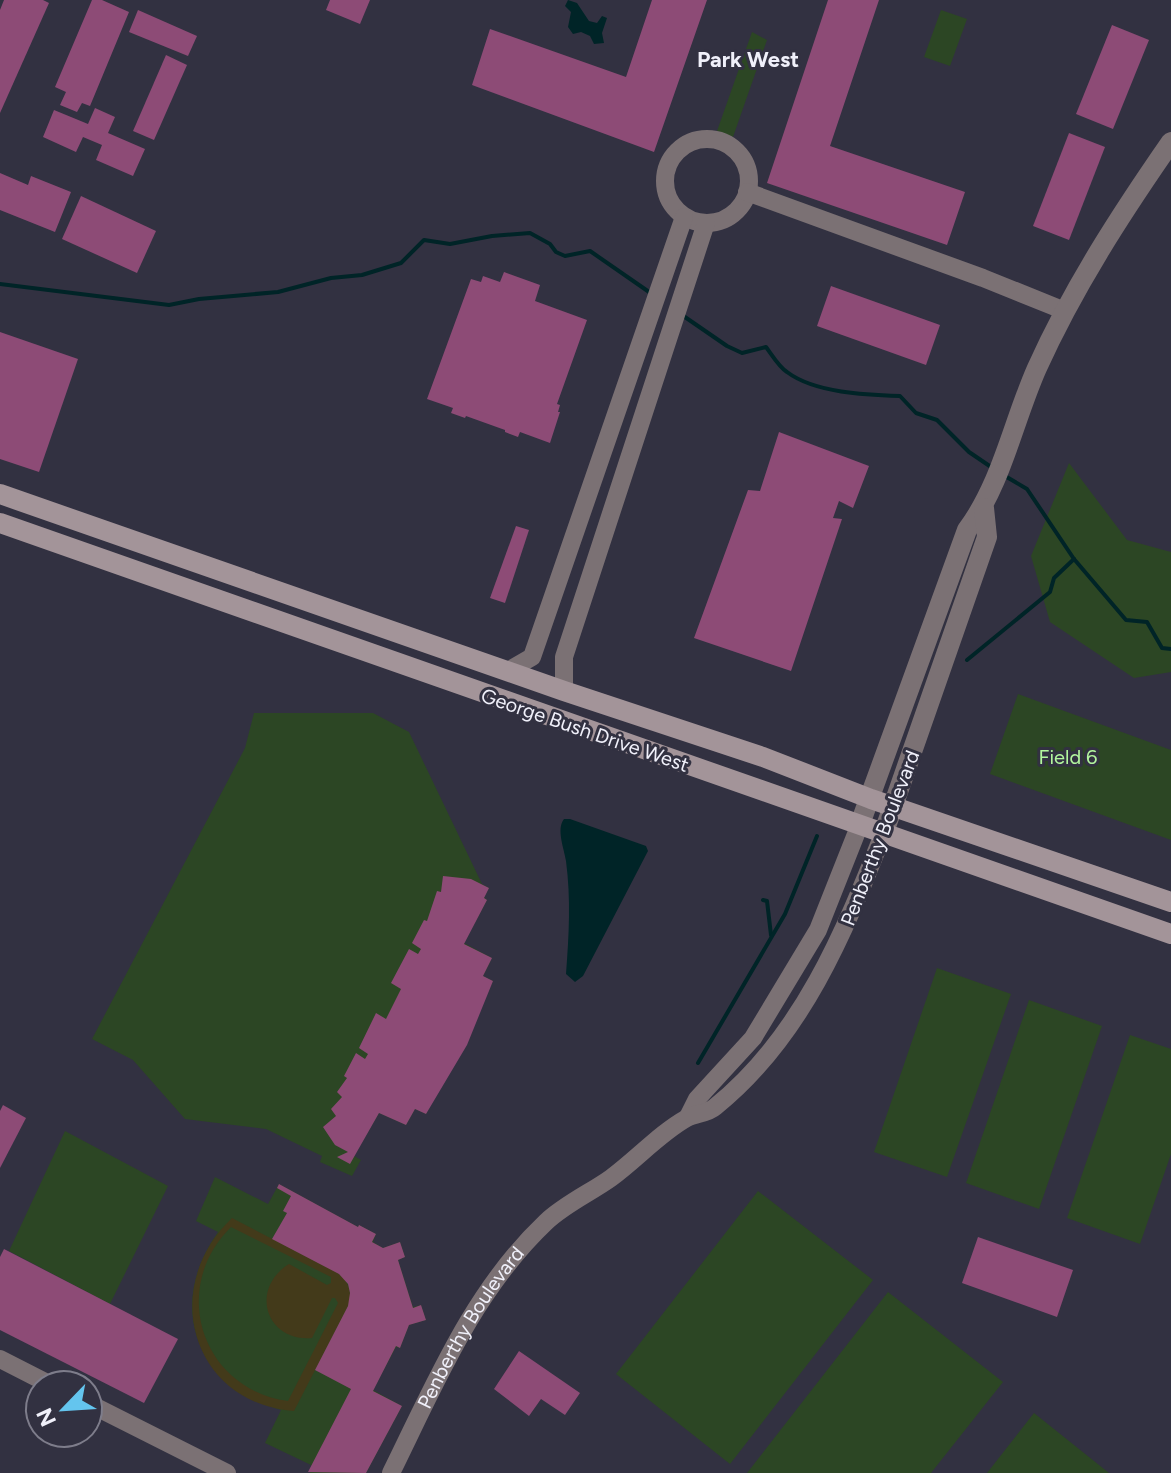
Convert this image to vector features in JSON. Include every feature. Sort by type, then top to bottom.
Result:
[{"type":"main road","name":"George Bush Drive West","points":[[0,494],[564,691],[763,757],[871,799],[1171,902]]},
{"type":"main road","name":"George Bush Drive West","points":[[0,523],[1171,934]]},
{"type":"main road","points":[[226,604],[260,598],[331,621],[339,612]]},
{"type":"street","points":[[706,139],[720,141],[733,149],[747,170],[747,192],[732,215],[706,223],[684,217],[672,205],[665,189],[666,171],[671,159],[691,142],[706,139]]},
{"type":"street","name":"Penberthy Boulevard","points":[[688,1117],[697,1099],[753,1038],[812,939],[871,799],[967,530],[984,508],[1036,369],[1065,311],[1132,198],[1171,142]]},
{"type":"street","points":[[747,192],[1065,311]]},
{"type":"street","points":[[508,671],[532,657],[684,217]]},
{"type":"street","points":[[564,691],[564,657],[706,223]]},
{"type":"street","name":"Penberthy Boulevard","points":[[391,1473],[468,1320],[499,1273],[548,1220],[612,1177],[688,1117],[712,1111],[773,1051],[809,997],[848,924],[894,806],[987,537],[984,508]]},
{"type":"street","points":[[575,534],[601,543]]},
{"type":"street","points":[[0,1359],[24,1371]]},
{"type":"street","points":[[104,1411],[227,1473]]},
{"type":"green space","points":[[941,10],[967,19],[950,66],[924,57]]},
{"type":"green space","points":[[752,32],[767,40],[733,137],[717,131]]},
{"type":"green space","points":[[1069,463],[1127,540],[1171,552],[1171,672],[1134,678],[1050,622],[1031,556]]},
{"type":"green space","name":"Field 6","points":[[1018,694],[1171,750],[1171,840],[990,774]]},
{"type":"green space","points":[[254,713],[373,713],[409,732],[482,884],[489,888],[484,897],[487,900],[464,943],[492,958],[483,976],[493,981],[426,1114],[415,1109],[406,1125],[379,1113],[354,1156],[361,1160],[352,1176],[320,1162],[322,1156],[266,1129],[185,1119],[133,1060],[92,1039],[245,748]]},
{"type":"green space","points":[[937,968],[1011,994],[947,1177],[874,1152]]},
{"type":"green space","points":[[1029,1000],[1102,1026],[1039,1209],[966,1183]]},
{"type":"green space","points":[[1130,1035],[1171,1049],[1171,1154],[1140,1244],[1067,1218]]},
{"type":"green space","points":[[65,1131],[168,1186],[110,1304],[9,1251]]},
{"type":"green space","points":[[215,1177],[268,1204],[279,1184],[376,1234],[373,1242],[383,1248],[400,1242],[405,1257],[398,1260],[413,1307],[421,1305],[426,1320],[409,1325],[400,1348],[396,1347],[373,1390],[402,1406],[366,1473],[310,1473],[311,1465],[265,1443],[281,1410],[251,1398],[228,1382],[210,1362],[198,1339],[192,1314],[194,1287],[202,1260],[218,1232],[196,1221]]},
{"type":"green space","points":[[758,1191],[873,1280],[730,1464],[616,1374]]},
{"type":"green space","points":[[888,1292],[1003,1382],[931,1473],[747,1473]]},
{"type":"green space","points":[[1034,1413],[1109,1473],[987,1473]]},
{"type":"sand","points":[[232,1218],[344,1279],[350,1291],[348,1306],[294,1411],[259,1403],[231,1387],[210,1365],[197,1337],[192,1307],[196,1276],[209,1246]],"holes":[[[231,1227],[331,1277],[331,1283],[327,1285],[289,1264],[269,1287],[268,1312],[283,1332],[296,1337],[312,1338],[332,1298],[338,1303],[288,1401],[258,1393],[234,1377],[215,1357],[204,1332],[199,1306],[202,1278],[212,1251]]]},
{"type":"shaded area","points":[[568,0],[577,3],[589,21],[597,23],[602,16],[607,18],[602,33],[604,43],[594,44],[590,36],[581,32],[573,34],[568,27],[571,12],[565,6]]},
{"type":"shaded area","points":[[564,819],[646,846],[648,851],[583,976],[575,982],[566,974],[569,903],[561,833]]},
{"type":"building","points":[[4,0],[43,0],[49,3],[0,113],[0,10]]},
{"type":"building","points":[[92,0],[102,0],[129,12],[90,106],[82,103],[77,112],[60,105],[66,92],[55,87]]},
{"type":"building","points":[[330,0],[370,0],[360,24],[326,10]]},
{"type":"building","points":[[652,0],[707,0],[654,152],[472,85],[490,29],[626,77]]},
{"type":"building","points":[[828,0],[879,0],[830,146],[965,192],[947,245],[767,183]]},
{"type":"building","points":[[138,10],[197,36],[188,56],[129,32]]},
{"type":"building","points":[[1112,25],[1149,40],[1113,129],[1076,114]]},
{"type":"building","points":[[166,55],[187,65],[154,140],[133,131]]},
{"type":"building","points":[[95,108],[115,117],[108,133],[145,149],[133,176],[96,160],[102,145],[83,137],[76,152],[43,137],[54,110],[88,124]]},
{"type":"building","points":[[1069,133],[1105,147],[1069,240],[1033,226]]},
{"type":"building","points":[[0,173],[28,185],[31,176],[71,192],[55,232],[0,210]]},
{"type":"building","points":[[81,196],[156,231],[137,273],[62,239]]},
{"type":"building","points":[[504,272],[540,285],[535,301],[587,320],[557,404],[560,405],[560,412],[550,443],[520,432],[518,437],[451,413],[453,408],[427,399],[471,279],[481,282],[483,276],[500,282]]},
{"type":"building","points":[[831,286],[940,325],[926,365],[817,326]]},
{"type":"building","points":[[0,332],[78,359],[39,472],[0,459]]},
{"type":"building","points":[[779,432],[869,466],[853,508],[839,501],[833,518],[842,519],[791,671],[694,638],[748,490],[760,491]]},
{"type":"building","points":[[516,526],[529,530],[505,603],[490,598]]},
{"type":"building","points":[[443,876],[471,879],[489,888],[484,898],[487,900],[464,944],[492,958],[483,976],[493,981],[467,1045],[426,1114],[415,1109],[406,1125],[379,1113],[350,1164],[337,1157],[348,1152],[335,1145],[323,1127],[336,1116],[331,1109],[342,1097],[337,1092],[347,1078],[344,1076],[356,1053],[365,1059],[368,1054],[359,1048],[376,1013],[386,1019],[401,989],[391,983],[409,949],[418,954],[421,949],[412,943],[424,920],[427,921],[437,891],[441,892]]},
{"type":"building","points":[[3,1105],[26,1118],[0,1168],[0,1111]]},
{"type":"building","points":[[279,1184],[376,1234],[372,1242],[383,1248],[400,1242],[405,1257],[398,1260],[413,1308],[421,1305],[426,1320],[409,1325],[400,1348],[396,1346],[373,1391],[402,1406],[366,1473],[308,1472],[351,1389],[315,1370],[348,1306],[350,1293],[348,1284],[339,1274],[272,1239],[287,1213],[283,1211],[291,1196],[277,1188]]},
{"type":"building","points":[[978,1237],[1073,1270],[1057,1317],[962,1283]]},
{"type":"building","points":[[4,1249],[178,1339],[144,1403],[104,1383],[104,1369],[77,1369],[0,1330],[0,1257]]},
{"type":"building","points":[[519,1351],[580,1393],[565,1415],[541,1399],[529,1416],[494,1389]]},
{"type":"waterway","points":[[0,284],[169,305],[199,299],[278,292],[331,278],[362,275],[401,263],[424,240],[450,244],[530,233],[565,256],[590,251],[652,294]]},
{"type":"waterway","points":[[682,315],[742,353],[766,347],[784,370],[798,379],[841,392],[900,396],[916,413],[937,420],[969,452],[994,469]]},
{"type":"waterway","points":[[1005,476],[1027,489],[1074,559],[1126,620],[1147,622],[1162,648],[1171,649]]},
{"type":"waterway","points":[[967,660],[1050,592],[1054,578],[1074,559]]},
{"type":"waterway","points":[[698,1063],[785,914],[817,836]]},
{"type":"waterway","points":[[763,900],[767,901],[771,935]]},
{"type":"district","name":"Park West","points":[[748,59]]}]
